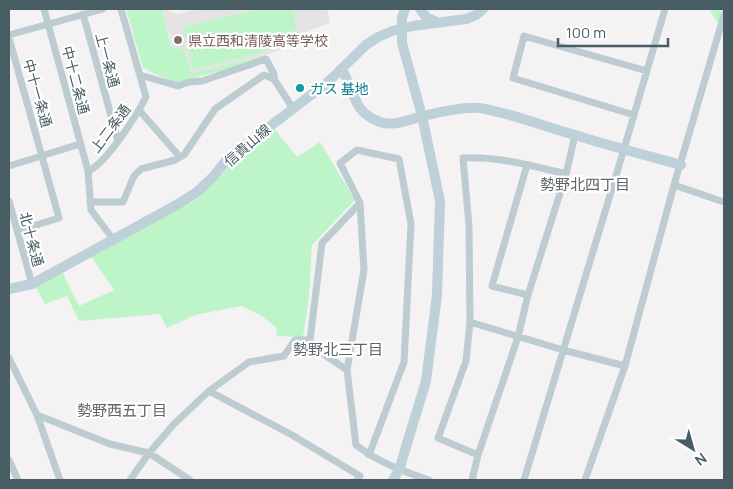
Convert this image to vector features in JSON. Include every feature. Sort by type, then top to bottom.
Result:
[{"type":"street","name":"中十二条通","points":[[44,9],[88,171],[90,202]]},
{"type":"street","points":[[9,36],[103,9]]},
{"type":"street","name":"上二条通","points":[[88,171],[94,169],[118,141],[140,110],[146,97],[121,9]]},
{"type":"street","points":[[393,480],[399,470],[426,380],[437,295],[440,201],[422,116],[402,43],[402,18],[405,9]]},
{"type":"street","points":[[420,9],[426,17],[437,22]]},
{"type":"street","name":"信貴山線","points":[[9,289],[32,284],[197,192],[214,176],[227,159],[328,82],[366,45],[378,37],[413,26],[466,19],[476,15],[483,9]]},
{"type":"street","points":[[524,480],[665,9]]},
{"type":"street","name":"上一条通","points":[[83,14],[118,141]]},
{"type":"street","points":[[585,480],[625,366],[674,185],[724,15]]},
{"type":"street","name":"中十一条通","points":[[9,36],[60,218],[17,231]]},
{"type":"street","points":[[634,115],[512,78],[524,36],[647,71]]},
{"type":"street","points":[[140,75],[178,86],[202,81],[266,59],[274,74],[274,79],[292,108]]},
{"type":"street","points":[[341,69],[348,78],[354,100],[370,117],[380,122],[390,124],[401,123],[442,112],[480,108],[518,117],[681,165]]},
{"type":"street","points":[[113,239],[91,210],[90,202],[123,202],[134,176],[141,169],[184,155],[215,108],[264,75],[274,79]]},
{"type":"street","points":[[140,110],[180,157]]},
{"type":"street","points":[[472,480],[478,455],[518,337],[528,295],[566,174],[574,135]]},
{"type":"street","points":[[9,166],[80,144]]},
{"type":"street","points":[[369,455],[404,362],[411,224],[399,159],[357,150],[340,162],[360,202],[364,270],[348,370],[356,445],[369,455],[399,470],[427,480]]},
{"type":"street","points":[[478,455],[438,438],[466,361],[470,322],[469,226],[464,158],[477,157],[527,165],[566,174]]},
{"type":"street","points":[[527,165],[492,286],[528,295]]},
{"type":"street","points":[[674,185],[724,202]]},
{"type":"street","name":"北十条通","points":[[9,201],[32,284]]},
{"type":"street","points":[[348,370],[313,347],[310,340],[322,243],[360,202]]},
{"type":"street","points":[[470,322],[563,350],[625,366]]},
{"type":"street","points":[[130,480],[149,453],[174,424],[209,391],[250,362],[284,356],[295,340],[310,340]]},
{"type":"street","points":[[9,358],[37,415],[60,480]]},
{"type":"street","points":[[209,391],[292,435],[360,476],[357,480]]},
{"type":"street","points":[[37,415],[110,444],[149,453],[190,480]]},
{"type":"street","points":[[9,460],[18,480]]},
{"type":"shaded area","name":"県立西和清陵高等学校","points":[[162,9],[167,9],[177,14],[199,9],[259,9],[183,27],[194,70],[265,52],[279,41],[286,40],[297,28],[293,9],[327,9],[330,23],[308,31],[285,48],[266,55],[192,73],[184,50],[172,46]]},
{"type":"green space","points":[[126,9],[162,9],[171,46],[184,50],[192,73],[266,55],[268,58],[175,83],[143,68]]},
{"type":"green space","points":[[259,9],[293,9],[297,28],[286,40],[279,41],[265,52],[193,70],[183,27]]},
{"type":"green space","points":[[709,9],[724,9],[724,32]]},
{"type":"green space","points":[[273,127],[297,157],[320,142],[355,200],[312,245],[309,297],[303,337],[276,336],[277,328],[260,315],[241,306],[195,315],[167,328],[160,314],[79,321],[67,296],[45,304],[35,286],[62,271],[79,306],[114,290],[91,256],[194,201],[224,173],[222,171]]},
{"type":"place","name":"県立西和清陵高等学校","points":[[178,40]]},
{"type":"place","name":"ガス 基地","points":[[300,88]]},
{"type":"district","name":"勢野北四丁目","points":[[585,184]]},
{"type":"district","name":"勢野北三丁目","points":[[338,349]]},
{"type":"district","name":"勢野西五丁目","points":[[122,410]]}]
